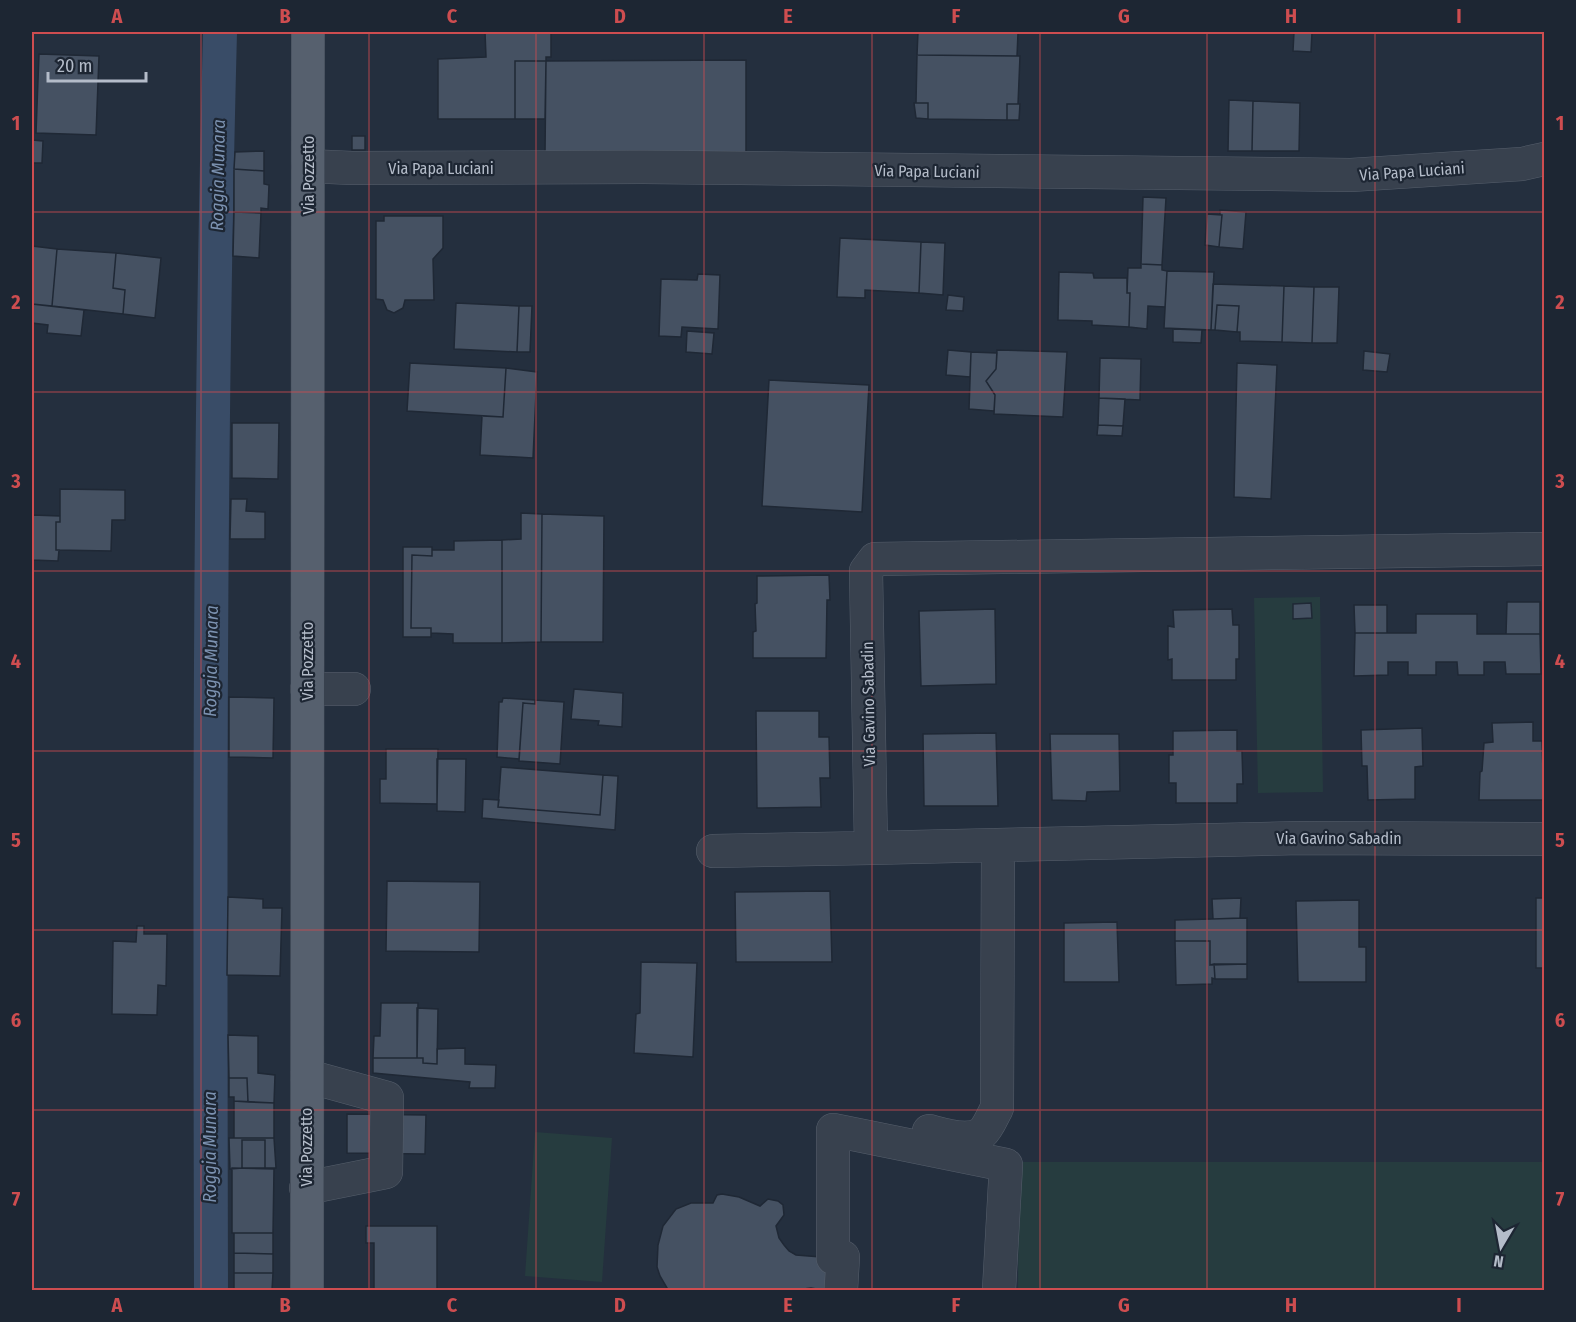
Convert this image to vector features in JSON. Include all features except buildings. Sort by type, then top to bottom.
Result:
[{"type":"main road","name":"Via Pozzetto","points":[[307,1290],[308,32]]},
{"type":"street","name":"Via Papa Luciani","points":[[308,166],[352,168],[643,167],[1351,175],[1522,164],[1545,159]]},
{"type":"street","name":"Via Gavino Sabadin","points":[[1545,549],[875,559],[866,571],[871,849],[1301,838],[1545,839]]},
{"type":"street","points":[[307,689],[354,689]]},
{"type":"street","points":[[866,1117],[951,1136],[971,1137],[983,1132],[997,1108],[998,845]]},
{"type":"street","points":[[713,851],[871,849]]},
{"type":"street","points":[[306,1188],[386,1172],[387,1108],[387,1098],[307,1076]]},
{"type":"street","points":[[841,1290],[843,1257],[833,1258],[833,1130],[1006,1165],[999,1290]]},
{"type":"green space","points":[[1320,597],[1323,792],[1258,793],[1254,598]]},
{"type":"green space","points":[[535,1132],[612,1138],[602,1282],[525,1276]]},
{"type":"green space","points":[[1019,1162],[1544,1162],[1544,1290],[1018,1290]]},
{"type":"waterway","name":"Roggia Munara","points":[[211,1290],[212,504],[220,32]]}]
